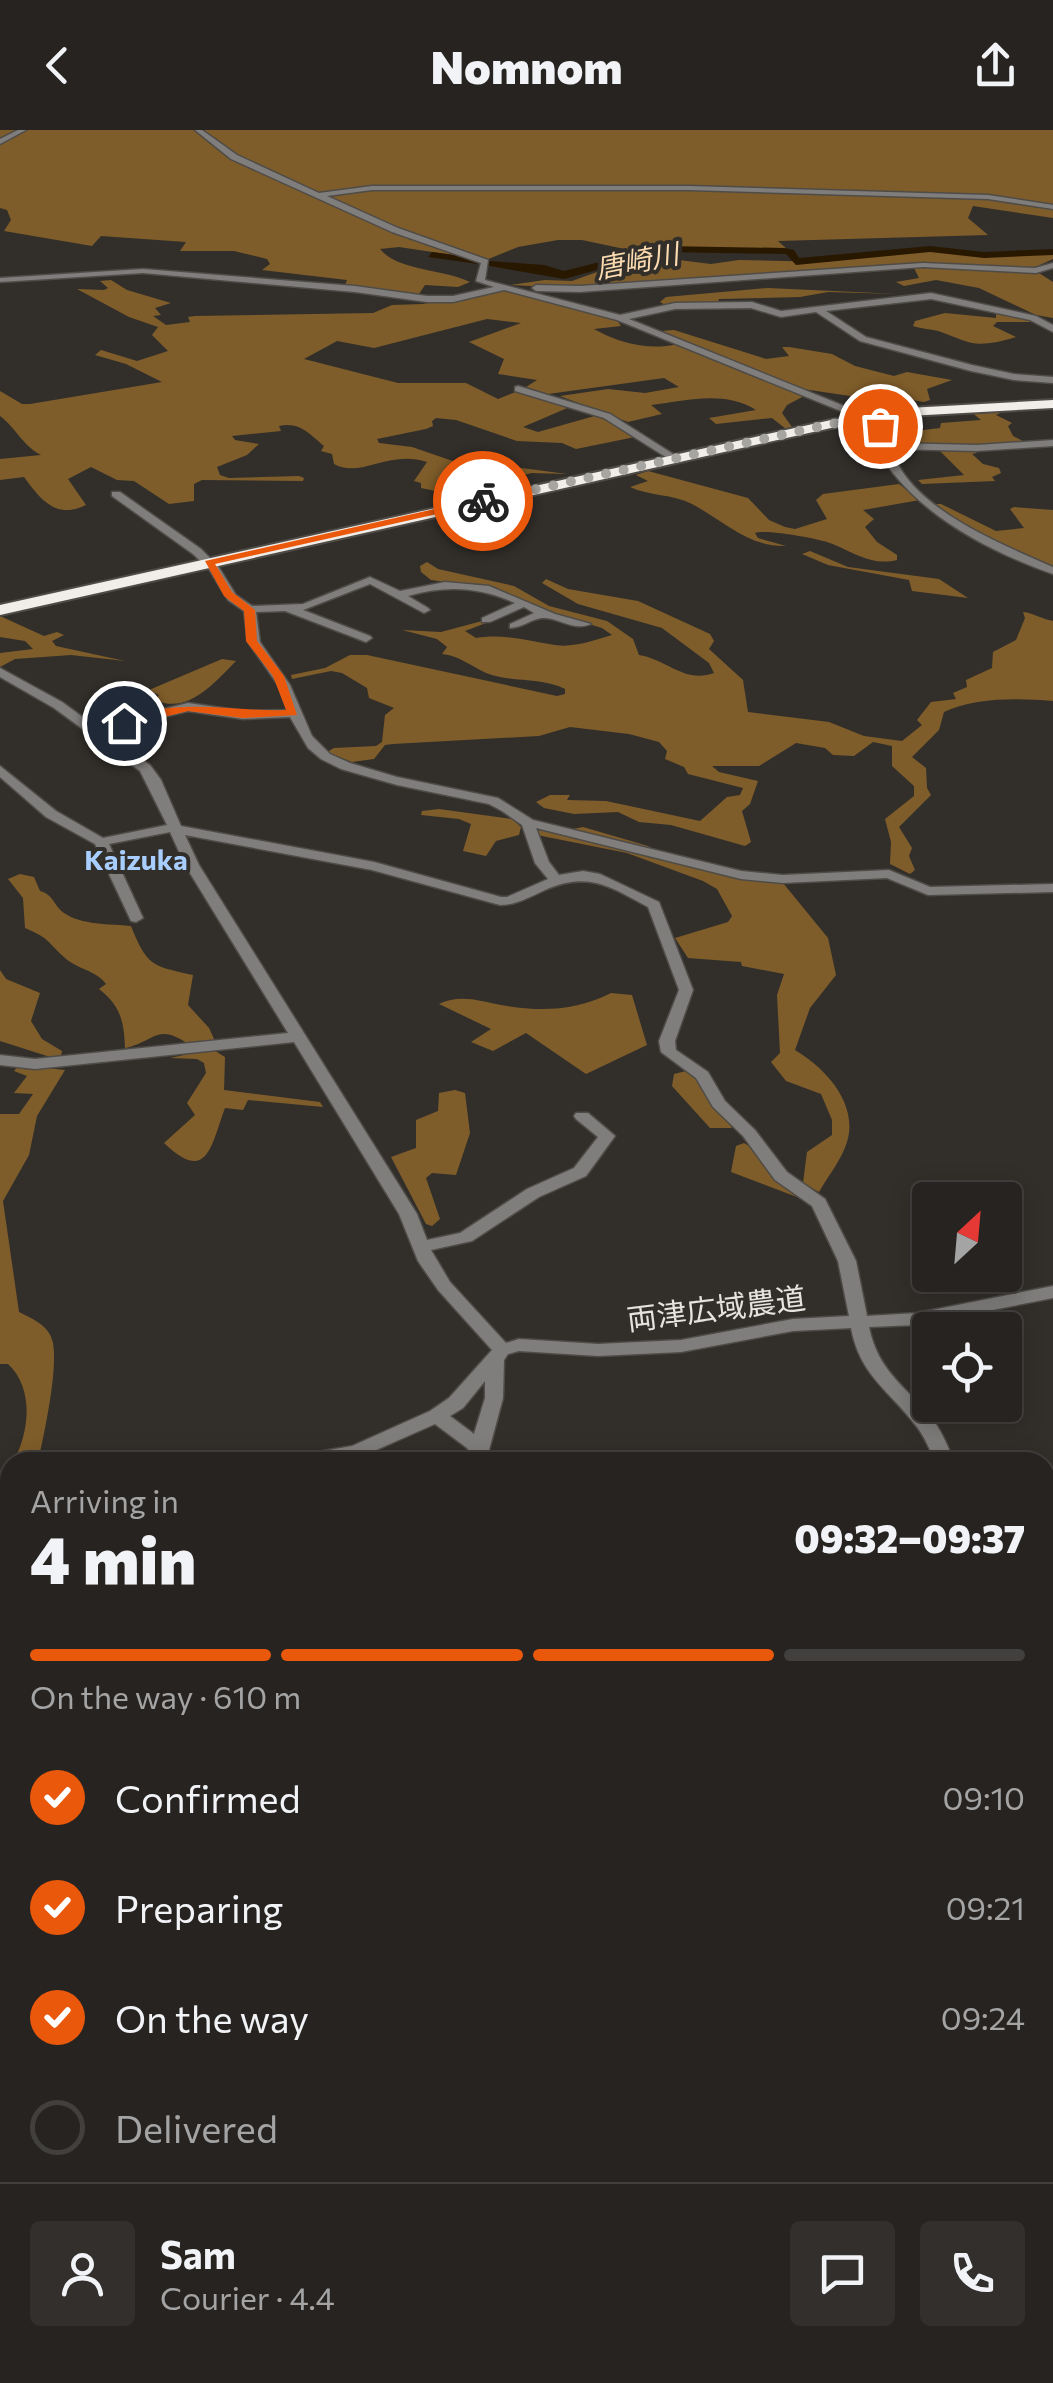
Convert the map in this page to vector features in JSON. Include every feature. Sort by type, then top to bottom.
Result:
[{"type":"highway","points":[[0,610],[866,418],[1053,404]]},
{"type":"street","points":[[0,142],[24,130]]},
{"type":"street","points":[[198,130],[234,156],[411,236],[486,262],[480,281],[620,318],[866,418],[880,426],[896,470],[930,507],[981,538],[1053,571]]},
{"type":"street","points":[[320,195],[372,188],[712,186],[881,195],[972,194],[1053,206]]},
{"type":"street","points":[[0,280],[143,272],[355,289],[427,299],[510,289],[580,289],[764,273],[923,265],[1036,271],[1053,265]]},
{"type":"street","points":[[620,318],[692,306],[752,305],[775,314],[931,296],[1033,318],[1053,329]]},
{"type":"street","points":[[818,310],[863,339],[1014,377],[1053,380]]},
{"type":"street","points":[[518,388],[607,416],[676,458]]},
{"type":"street","points":[[888,446],[977,448],[1053,444]]},
{"type":"street","points":[[116,494],[209,563],[228,594],[238,605],[250,610],[304,607],[370,580],[424,610]]},
{"type":"street","points":[[399,596],[446,582],[506,595],[560,623],[585,624]]},
{"type":"street","points":[[486,620],[524,604]]},
{"type":"street","points":[[289,609],[366,638]]},
{"type":"street","points":[[250,610],[252,641],[278,676],[293,713],[316,750],[335,761],[420,787],[493,802],[528,826],[542,863],[556,880]]},
{"type":"street","points":[[514,626],[542,614]]},
{"type":"street","points":[[0,672],[32,688],[145,768],[192,865],[408,1214],[444,1286],[498,1356],[483,1452]]},
{"type":"street","points":[[92,731],[188,707],[243,715],[293,713]]},
{"type":"street","points":[[0,770],[51,814],[101,842],[136,918]]},
{"type":"street","points":[[528,826],[546,825],[742,875],[783,879],[888,874],[928,891],[1053,888]]},
{"type":"street","points":[[101,842],[175,828],[374,866],[500,901],[510,901],[571,875],[598,876],[654,905],[686,990],[667,1041],[669,1052],[702,1075],[719,1104],[748,1133],[781,1176],[818,1203],[847,1261],[856,1320],[878,1373],[927,1425],[941,1452]]},
{"type":"street","points":[[0,1060],[34,1064],[296,1038]]},
{"type":"street","points":[[422,1246],[466,1237],[533,1193],[580,1172],[607,1136],[582,1116]]},
{"type":"street","name":"両津広域農道","points":[[498,1356],[520,1345],[598,1350],[664,1347],[793,1325],[918,1320],[1053,1292]]},
{"type":"street","points":[[356,1452],[437,1416],[456,1403],[498,1356]]},
{"type":"street","points":[[437,1416],[474,1443],[478,1452]]},
{"type":"shaded area","points":[[0,130],[1053,130],[1053,218],[973,206],[968,218],[988,235],[778,241],[788,250],[662,247],[634,251],[582,240],[558,240],[518,247],[486,260],[399,247],[380,249],[397,261],[470,282],[458,287],[425,285],[417,297],[344,287],[347,280],[262,270],[270,264],[267,259],[234,251],[180,251],[186,242],[101,236],[92,246],[4,231],[11,220],[7,210],[0,208]]},
{"type":"shaded area","points":[[930,249],[982,256],[1053,252],[1053,259],[1029,270],[929,263],[572,288],[510,285],[572,281],[597,272],[638,271],[671,259],[711,264],[739,260],[824,262]]},
{"type":"shaded area","points":[[914,268],[1039,273],[1053,282],[1053,318],[1036,315],[979,288],[936,280],[904,286],[896,282],[919,278]]},
{"type":"shaded area","points":[[111,280],[127,290],[171,303],[155,308],[161,315],[153,316],[166,325],[190,322],[188,317],[195,316],[373,313],[392,305],[423,304],[504,290],[617,320],[621,326],[594,329],[614,338],[645,346],[677,344],[806,395],[787,405],[782,413],[792,427],[786,429],[772,418],[716,424],[709,418],[756,410],[718,399],[651,405],[662,414],[628,422],[560,396],[608,389],[645,393],[679,387],[664,378],[548,394],[526,387],[537,380],[498,374],[504,359],[469,342],[521,323],[487,319],[374,348],[337,341],[304,359],[398,383],[466,383],[498,399],[518,391],[572,406],[523,427],[538,432],[598,415],[640,436],[576,449],[562,443],[517,441],[456,420],[436,418],[433,426],[426,429],[377,439],[379,443],[412,447],[479,470],[514,467],[567,474],[532,473],[508,479],[508,492],[469,498],[421,488],[421,483],[414,481],[427,462],[400,459],[344,468],[334,464],[332,454],[321,451],[324,446],[314,437],[286,425],[279,426],[281,431],[232,436],[259,444],[247,455],[217,467],[220,475],[229,478],[299,476],[303,481],[202,480],[194,484],[194,501],[169,504],[134,481],[117,480],[91,467],[68,479],[86,505],[57,509],[24,477],[0,480],[0,459],[41,455],[0,416],[0,391],[22,404],[30,404],[162,382],[126,364],[95,355],[101,350],[137,361],[168,351],[152,335],[158,327],[129,317],[77,289],[104,290],[108,288],[100,281]]},
{"type":"shaded area","points":[[768,288],[898,294],[828,292],[800,297],[719,299],[717,304],[667,306],[660,302],[666,297]]},
{"type":"shaded area","points":[[996,312],[1036,322],[997,322],[993,326],[1016,337],[981,344],[913,326],[915,321],[945,313],[996,318]]},
{"type":"shaded area","points":[[674,330],[766,359],[789,356],[782,347],[789,347],[832,354],[855,366],[894,376],[907,372],[952,380],[927,389],[930,400],[924,402],[803,389],[662,331]]},
{"type":"shaded area","points":[[1008,409],[996,415],[1012,423],[1008,426],[1013,436],[1025,442],[974,447],[892,444],[891,434],[940,428],[941,423],[981,420],[970,411]]},
{"type":"shaded area","points":[[938,449],[973,449],[977,453],[972,454],[983,464],[999,468],[1001,473],[992,477],[995,481],[922,484],[918,480],[964,475]]},
{"type":"shaded area","points":[[648,471],[748,498],[769,520],[795,529],[827,519],[816,500],[823,494],[899,484],[920,500],[863,510],[874,519],[865,527],[877,542],[897,555],[897,560],[880,561],[795,535],[755,533],[758,538],[786,546],[759,542],[685,501],[630,487],[648,481],[636,475]]},
{"type":"shaded area","points":[[933,504],[941,504],[996,531],[1024,528],[1010,509],[1014,507],[1053,510],[1053,566],[978,533]]},
{"type":"shaded area","points":[[810,551],[848,567],[939,579],[968,598],[912,591],[909,580],[828,565],[802,554]]},
{"type":"shaded area","points":[[427,562],[438,569],[514,586],[549,606],[607,621],[633,639],[639,655],[685,673],[714,673],[709,663],[662,628],[578,604],[542,583],[546,579],[568,589],[638,601],[710,634],[714,641],[709,649],[743,680],[748,712],[829,722],[864,736],[902,741],[922,725],[917,720],[931,702],[956,699],[953,693],[967,687],[966,680],[992,668],[993,652],[1016,640],[1025,618],[1023,612],[1053,621],[1053,701],[983,701],[944,712],[939,730],[912,757],[926,768],[931,795],[899,827],[912,848],[909,856],[915,870],[910,874],[890,864],[891,842],[885,819],[914,796],[914,786],[892,766],[892,746],[873,742],[854,756],[833,755],[825,748],[796,743],[759,766],[712,766],[719,772],[758,781],[750,804],[742,811],[751,842],[745,846],[671,825],[639,822],[618,812],[574,814],[544,808],[536,802],[550,795],[570,795],[567,800],[606,801],[700,821],[727,797],[740,795],[743,788],[688,774],[684,767],[665,759],[667,751],[659,742],[570,727],[539,736],[385,745],[374,759],[352,762],[327,752],[334,748],[376,746],[382,742],[385,715],[394,708],[369,698],[367,688],[342,673],[331,671],[292,679],[291,675],[325,668],[350,655],[367,655],[557,696],[565,694],[565,689],[486,673],[442,654],[447,647],[437,639],[402,630],[441,632],[482,621],[486,623],[465,631],[476,638],[505,637],[562,646],[612,635],[490,588],[431,580],[421,572],[420,566]]},
{"type":"shaded area","points":[[0,616],[44,636],[57,632],[64,635],[52,641],[56,646],[125,661],[71,655],[15,659],[0,667],[0,653],[33,649],[25,641],[0,637]]},
{"type":"shaded area","points":[[222,659],[236,661],[189,700],[167,704],[155,700],[159,695],[149,690]]},
{"type":"shaded area","points":[[439,809],[512,819],[521,827],[519,835],[496,841],[486,856],[463,851],[471,824],[421,815],[422,811]]},
{"type":"shaded area","points":[[583,827],[648,846],[669,860],[783,883],[828,938],[836,975],[810,1008],[795,1050],[827,1076],[848,1114],[845,1148],[819,1192],[803,1183],[807,1152],[832,1135],[832,1120],[821,1094],[786,1081],[771,1062],[780,1053],[777,995],[784,974],[742,966],[741,962],[688,958],[675,938],[728,922],[732,916],[717,889],[627,853],[537,835],[537,829],[557,832]]},
{"type":"shaded area","points":[[20,874],[34,877],[40,891],[64,913],[87,922],[131,926],[153,962],[193,975],[188,1005],[215,1041],[190,1045],[163,1034],[125,1048],[120,1015],[99,989],[106,984],[25,928],[23,898],[8,879]]},
{"type":"shaded area","points":[[0,970],[6,979],[40,993],[31,1021],[42,1039],[62,1051],[61,1056],[47,1056],[0,1041]]},
{"type":"shaded area","points":[[611,993],[632,995],[647,1045],[586,1074],[526,1033],[493,1051],[471,1042],[491,1029],[439,1004],[462,999],[544,1009],[585,1003]]},
{"type":"shaded area","points":[[212,1049],[225,1057],[224,1090],[320,1102],[323,1107],[248,1100],[243,1110],[225,1108],[206,1155],[190,1160],[179,1155],[164,1143],[195,1115],[187,1103],[206,1073],[204,1063],[197,1059],[170,1058]]},
{"type":"shaded area","points":[[19,1065],[65,1070],[37,1116],[29,1155],[3,1201],[19,1312],[45,1328],[53,1343],[52,1386],[40,1452],[18,1452],[26,1425],[26,1399],[17,1374],[8,1364],[0,1364],[0,1114],[19,1114],[33,1094],[14,1093],[27,1076],[14,1071]]},
{"type":"shaded area","points":[[686,1071],[695,1076],[732,1128],[710,1128],[672,1086],[674,1074]]},
{"type":"shaded area","points":[[439,1093],[465,1093],[470,1133],[456,1175],[432,1173],[426,1178],[440,1219],[432,1226],[426,1224],[391,1157],[416,1148],[416,1120],[438,1111]]},
{"type":"shaded area","points":[[744,1143],[763,1155],[770,1175],[805,1200],[731,1172],[736,1146]]},
{"type":"waterway","name":"唐崎川","points":[[490,265],[544,269],[564,275],[663,249],[785,251]]},
{"type":"waterway","name":"唐崎川","points":[[790,252],[796,262],[930,249],[984,255],[1053,252]]},
{"type":"waterway","name":"唐崎川","points":[[432,255],[478,261]]},
{"type":"way so far","points":[[483,501],[831,424],[866,418],[880,426]]},
{"type":"district","name":"Kaizuka","points":[[136,859]]},
{"type":"route","points":[[124,723],[188,707],[243,715],[293,713],[278,676],[262,660],[252,641],[250,610],[238,605],[228,594],[209,563],[483,501]]}]
